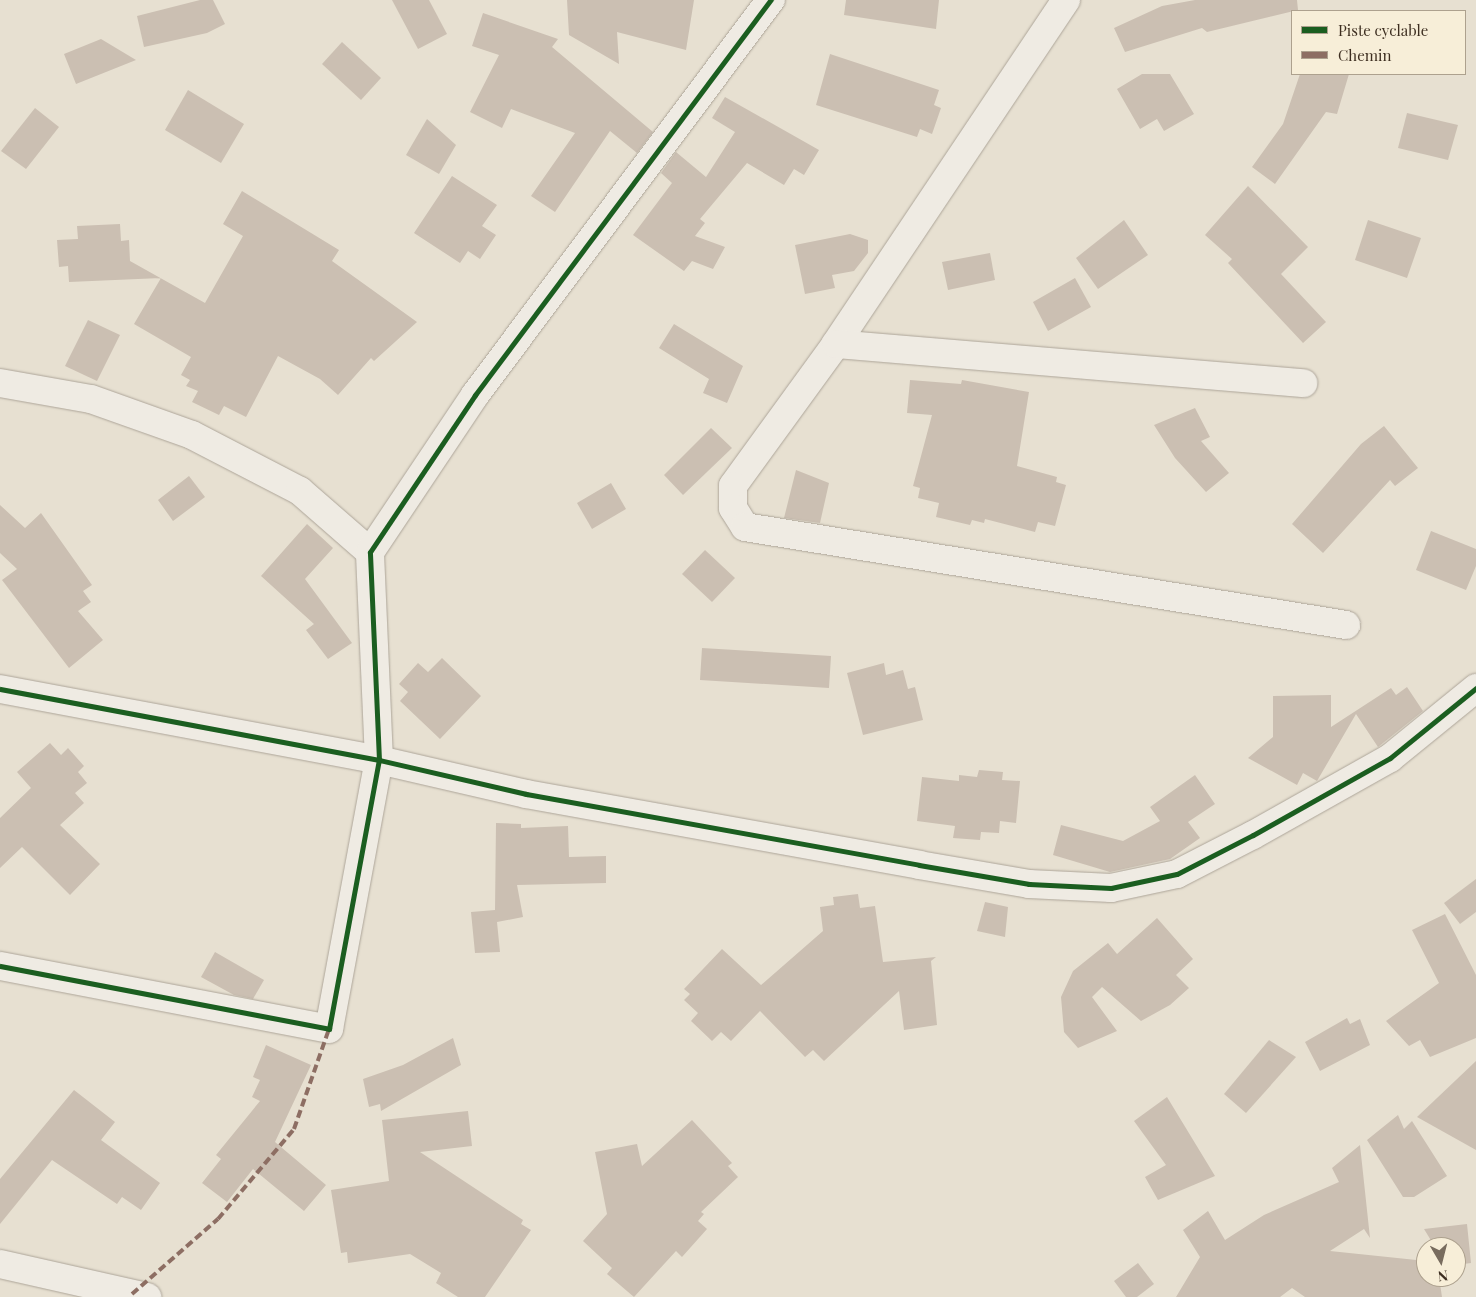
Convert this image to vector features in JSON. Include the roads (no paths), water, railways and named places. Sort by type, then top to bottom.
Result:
[{"type":"street","points":[[0,966],[329,1029],[379,760],[370,552],[475,395],[771,0]]},
{"type":"street","points":[[1066,0],[836,344],[732,486],[734,508],[745,527],[1346,625]]},
{"type":"street","points":[[836,344],[1303,383]]},
{"type":"street","points":[[0,383],[91,400],[192,435],[300,491],[370,552]]},
{"type":"street","points":[[0,689],[379,760],[526,794],[1029,884],[1111,888],[1178,874],[1253,835],[1390,758],[1476,688]]},
{"type":"street","points":[[0,1264],[136,1296]]}]
